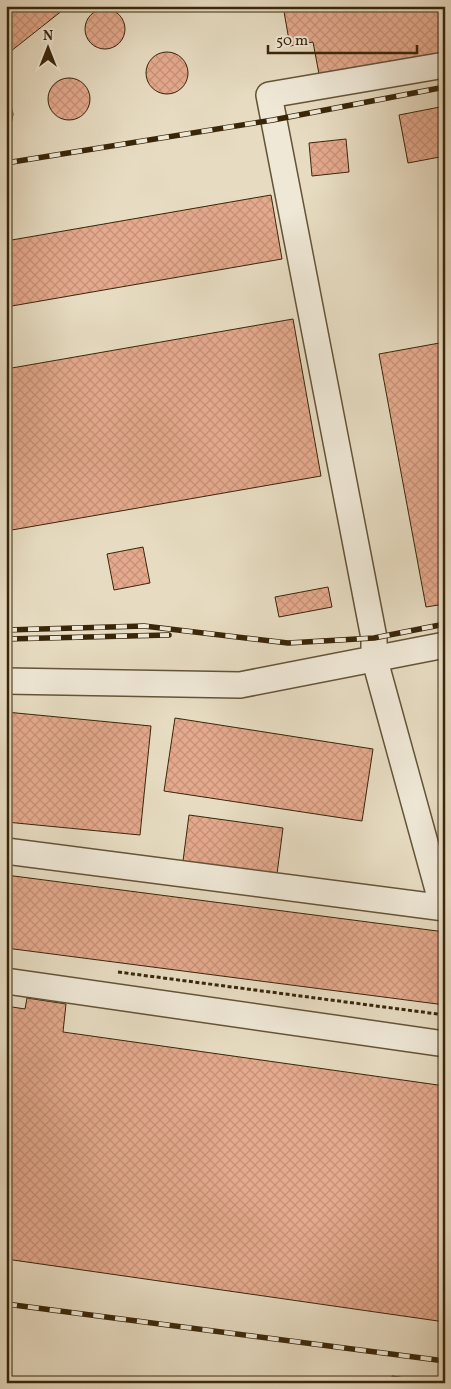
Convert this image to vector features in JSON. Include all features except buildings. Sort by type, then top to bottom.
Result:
[{"type":"lane","points":[[6,850],[444,908],[374,657],[374,638],[269,95],[445,65]]},
{"type":"lane","points":[[6,681],[240,685],[445,644]]},
{"type":"lane","points":[[6,981],[445,1044]]},
{"type":"path","points":[[114,972],[445,1015]]},
{"type":"railway","points":[[6,163],[273,120],[445,87]]},
{"type":"railway","points":[[6,630],[144,626],[288,643],[374,638],[445,624]]},
{"type":"railway","points":[[6,639],[169,635]]},
{"type":"railway","points":[[6,1304],[445,1361]]}]
